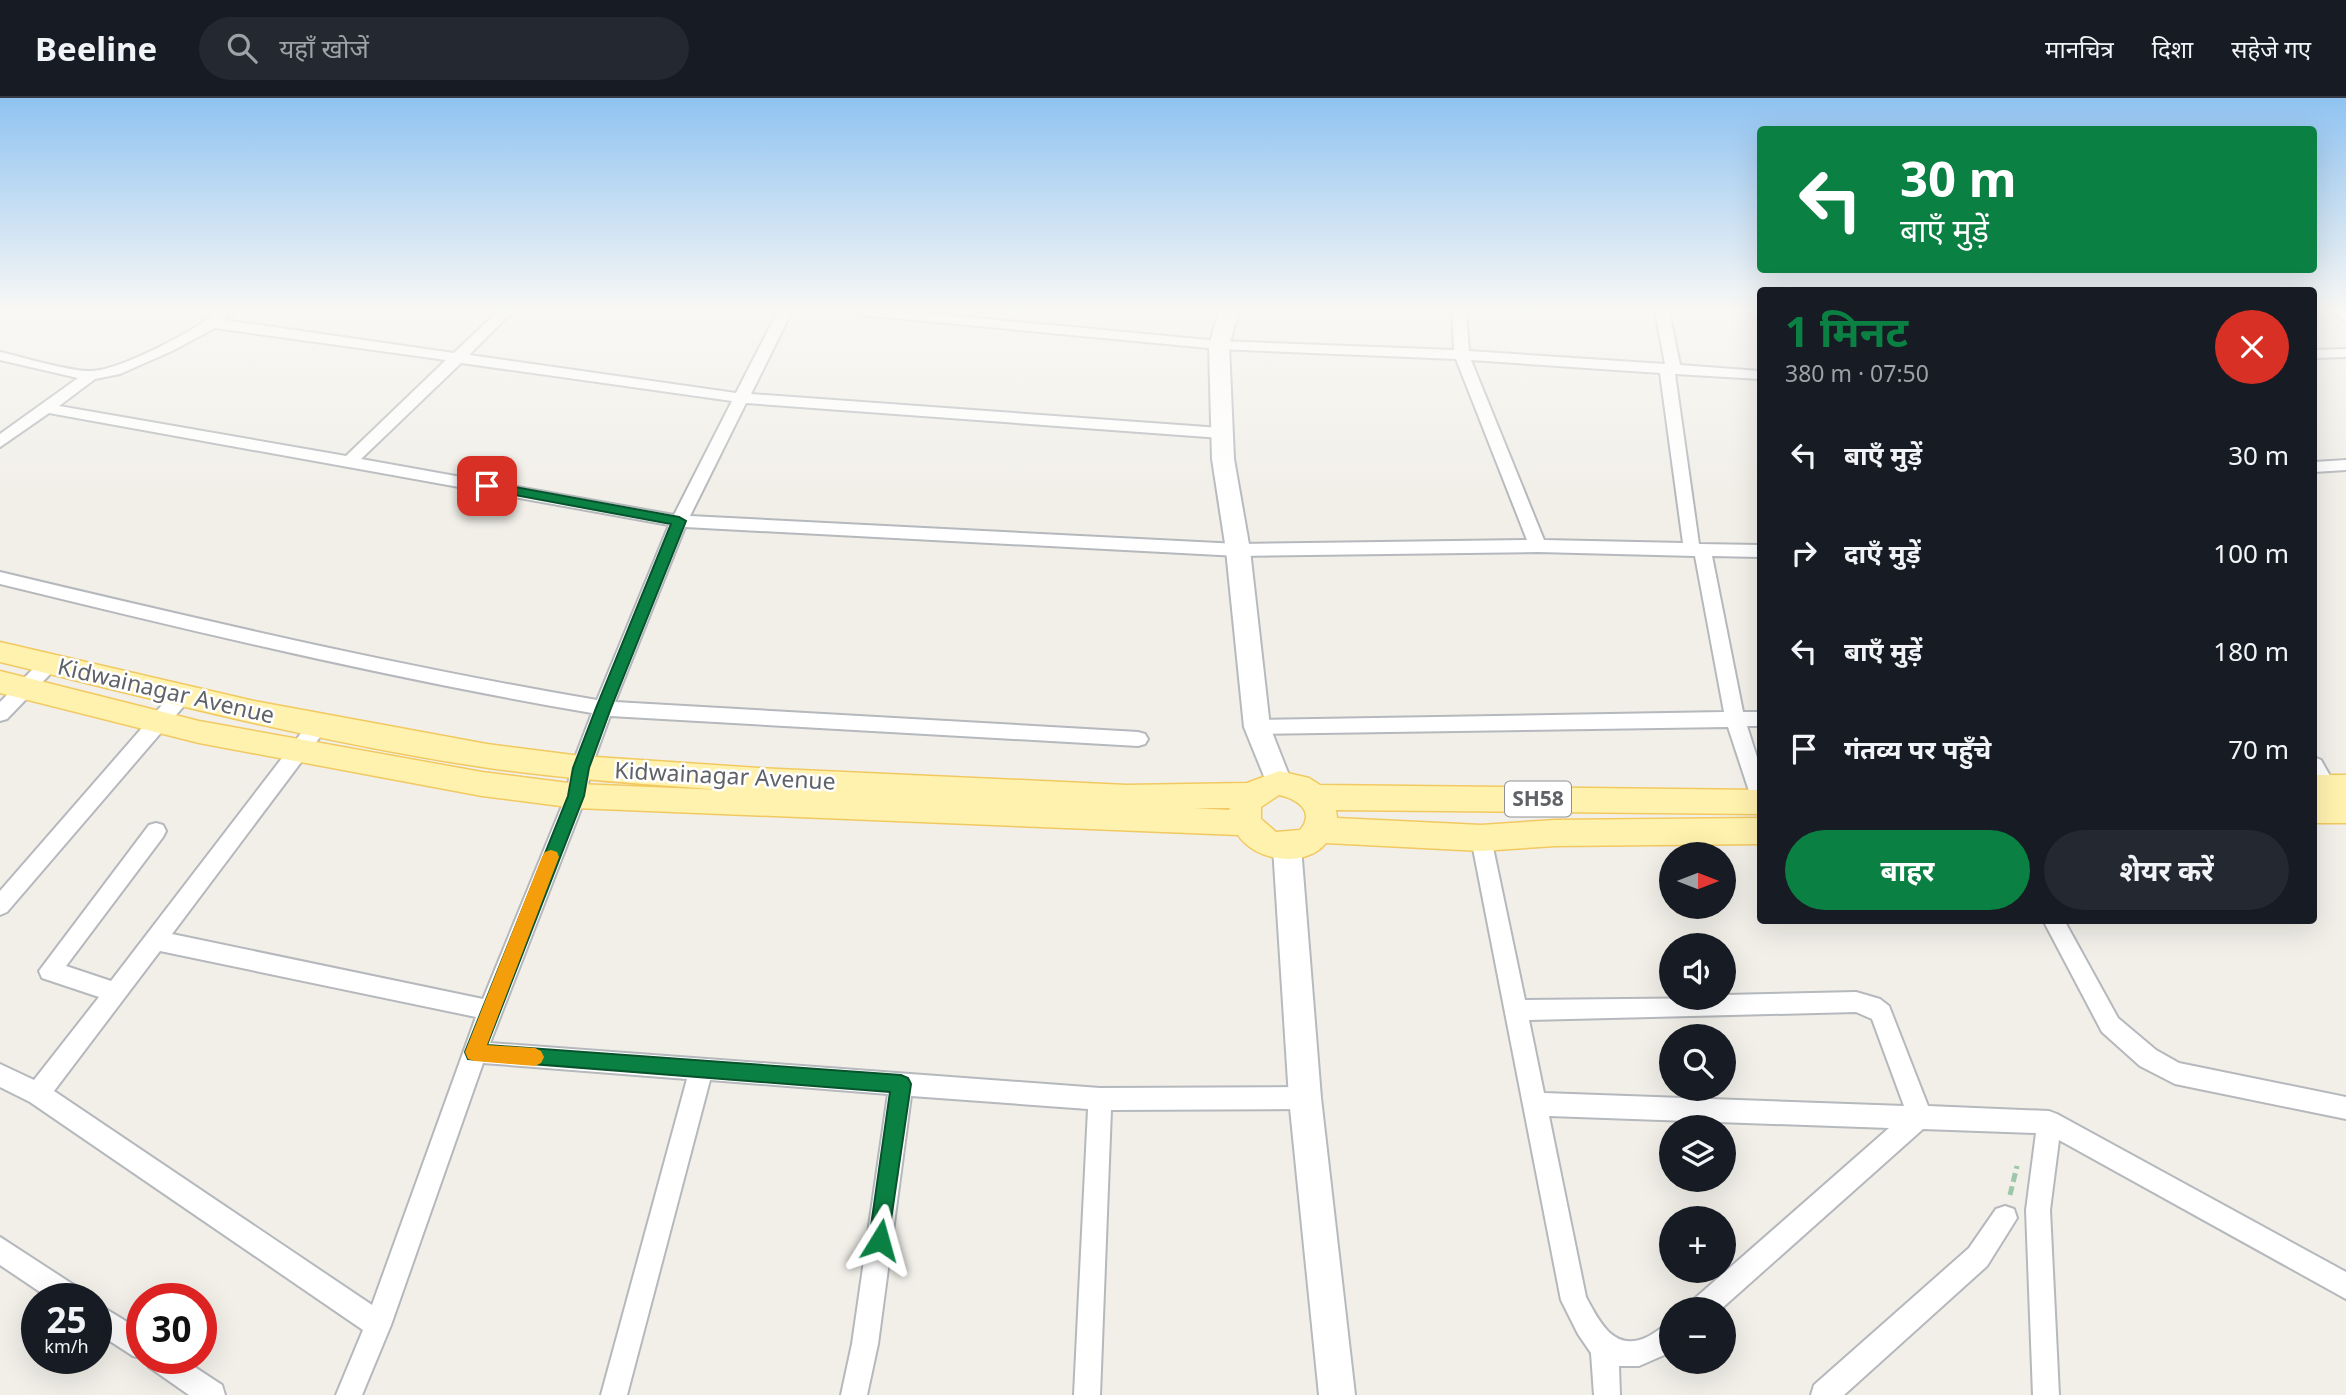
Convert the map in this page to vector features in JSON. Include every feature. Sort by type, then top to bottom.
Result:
[{"type":"main road","name":"Kidwainagar Avenue","points":[[0,652],[182,695],[487,756],[578,782]]},
{"type":"main road","name":"Kidwainagar Avenue","points":[[13,685],[157,722],[482,784],[578,782],[1259,800]]},
{"type":"main road","name":"SH58","points":[[1259,800],[1299,786],[1315,797],[1757,802]]},
{"type":"main road","points":[[1259,800],[1258,838],[1277,846],[1287,846],[1306,842],[1319,830],[1323,813],[1315,797]]},
{"type":"main road","name":"SH58","points":[[1319,830],[1481,838],[1556,833],[1757,831]]},
{"type":"street","points":[[70,372],[90,376]]},
{"type":"street","points":[[0,442],[90,376],[104,372]]},
{"type":"street","points":[[349,462],[443,372]]},
{"type":"street","points":[[553,372],[742,398],[1221,433]]},
{"type":"street","points":[[349,1395],[378,1325],[490,1010],[578,782],[603,708],[679,521],[755,372]]},
{"type":"street","points":[[1220,372],[1221,433],[1238,550],[1256,727],[1259,800]]},
{"type":"street","points":[[1469,372],[1538,546]]},
{"type":"street","points":[[1670,372],[1697,551],[1735,720],[1757,784]]},
{"type":"street","points":[[1708,372],[1757,375]]},
{"type":"street","points":[[46,408],[679,521],[1238,550],[1538,546],[1757,551]]},
{"type":"street","points":[[2317,467],[2346,465]]},
{"type":"street","points":[[0,578],[206,627],[493,688],[603,708],[1138,738]]},
{"type":"street","points":[[0,714],[13,685],[50,664]]},
{"type":"street","points":[[0,906],[182,695]]},
{"type":"street","points":[[1256,727],[1757,719]]},
{"type":"street","points":[[38,1094],[319,724]]},
{"type":"street","points":[[115,992],[50,971],[156,831]]},
{"type":"street","points":[[1481,838],[1574,1300],[1590,1330],[1604,1347],[1623,1354],[1659,1347]]},
{"type":"street","points":[[1287,846],[1304,1098],[1337,1395]]},
{"type":"street","points":[[2055,924],[2110,1025],[2148,1058],[2175,1073],[2346,1108]]},
{"type":"street","points":[[153,940],[490,1010]]},
{"type":"street","points":[[1514,1010],[1864,1004],[1881,1013],[1920,1116]]},
{"type":"street","points":[[475,1052],[1100,1099],[1304,1098]]},
{"type":"street","points":[[614,1395],[701,1069]]},
{"type":"street","points":[[0,1075],[38,1094],[378,1325]]},
{"type":"street","points":[[854,1395],[865,1344],[901,1084]]},
{"type":"street","points":[[1087,1395],[1100,1099]]},
{"type":"street","points":[[1533,1104],[2049,1122],[2346,1286]]},
{"type":"street","points":[[1716,1297],[1920,1116]]},
{"type":"street","points":[[2046,1395],[2038,1210],[2049,1122]]},
{"type":"street","points":[[1824,1395],[1978,1257],[2005,1218]]},
{"type":"street","points":[[0,1250],[49,1283]]},
{"type":"street","points":[[1604,1347],[1607,1395]]},
{"type":"street","points":[[181,1374],[212,1395]]},
{"type":"slow traffic","points":[[535,1057],[475,1052],[551,857]]},
{"type":"route","points":[[487,486],[679,521],[603,708],[581,768],[576,796],[514,947],[475,1052],[901,1084],[880,1240]]}]
